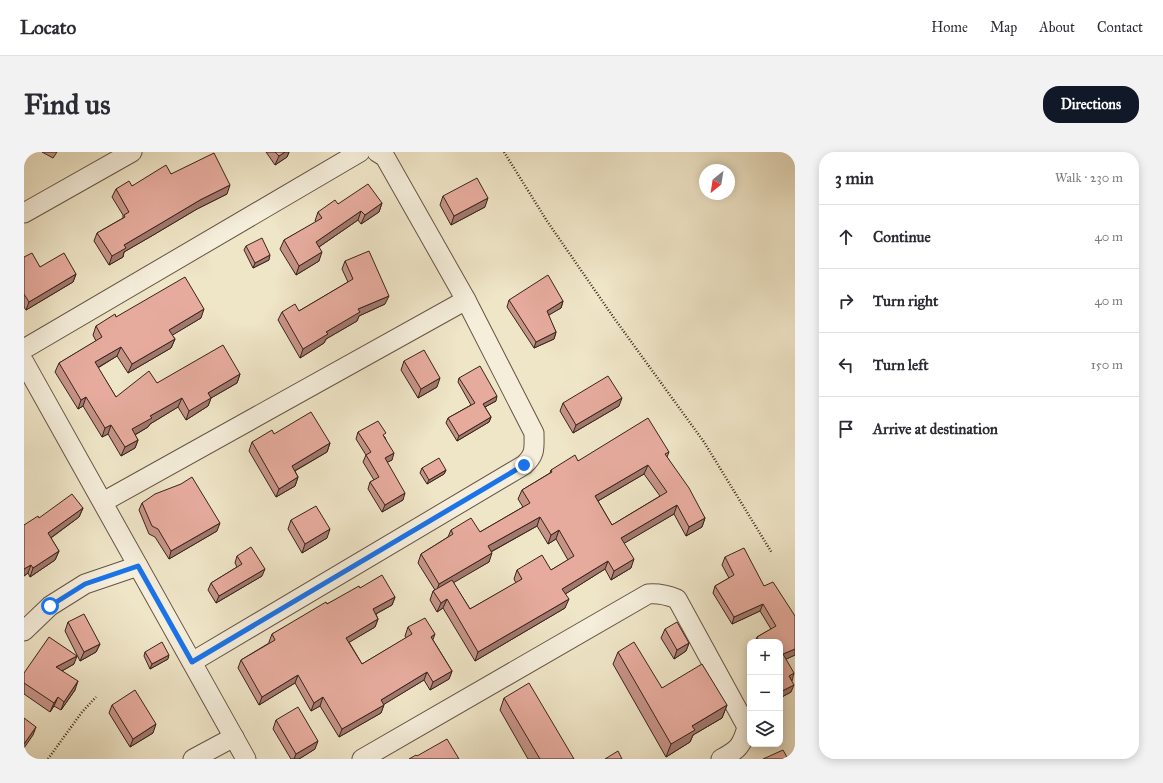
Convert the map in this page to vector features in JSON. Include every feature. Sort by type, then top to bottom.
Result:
[{"type":"street","points":[[24,213],[132,152]]},
{"type":"street","points":[[24,349],[360,152]]},
{"type":"street","points":[[192,662],[524,465],[531,458],[534,448],[534,433],[466,300],[385,157],[377,152]]},
{"type":"street","points":[[103,502],[466,300]]},
{"type":"street","points":[[24,362],[246,759]]},
{"type":"street","points":[[24,631],[50,606],[85,584],[138,566]]},
{"type":"street","points":[[362,759],[648,594],[656,593],[677,599],[747,727],[741,745],[736,751],[722,759]]},
{"type":"street","points":[[193,759],[234,737]]},
{"type":"path","points":[[504,152],[547,220],[614,318],[704,442],[772,553]]},
{"type":"path","points":[[48,759],[82,712],[96,698]]},
{"type":"building","points":[[275,152],[285,152],[279,156]]},
{"type":"building","points":[[214,153],[230,185],[200,200],[124,245],[126,248],[112,256],[97,233],[125,217],[124,215],[129,212],[116,189],[129,181],[132,186],[166,165],[171,174]]},
{"type":"building","points":[[477,178],[488,198],[454,216],[443,196]]},
{"type":"building","points":[[368,184],[382,203],[365,215],[361,211],[316,242],[322,252],[299,266],[284,240],[322,218],[318,212],[335,200],[338,204]]},
{"type":"building","points":[[262,238],[270,255],[255,263],[246,246]]},
{"type":"building","points":[[369,251],[389,296],[358,309],[360,312],[326,332],[328,334],[303,349],[282,312],[295,304],[299,311],[353,279],[345,261]]},
{"type":"building","points":[[32,253],[40,267],[64,253],[76,274],[29,302],[24,294],[24,257]]},
{"type":"building","points":[[548,275],[563,301],[547,311],[556,332],[536,342],[509,300]]},
{"type":"building","points":[[185,277],[204,309],[169,330],[175,339],[132,364],[121,347],[95,362],[116,397],[149,371],[157,383],[223,345],[240,374],[208,393],[211,398],[189,411],[182,398],[150,416],[152,418],[132,429],[138,440],[125,447],[111,425],[105,428],[86,397],[81,400],[59,363],[102,337],[96,326],[115,314],[116,317]]},
{"type":"building","points":[[424,350],[440,378],[421,389],[404,361]]},
{"type":"building","points":[[480,366],[497,396],[483,404],[491,417],[459,436],[448,418],[475,403],[459,378]]},
{"type":"building","points":[[608,376],[622,398],[576,425],[563,403]]},
{"type":"building","points":[[311,412],[330,443],[292,466],[298,477],[279,489],[252,442],[272,430],[274,434]]},
{"type":"building","points":[[648,418],[669,452],[665,454],[689,488],[705,518],[689,527],[677,505],[621,538],[634,559],[614,571],[608,561],[562,589],[569,599],[478,652],[447,599],[441,603],[433,591],[452,580],[470,609],[522,579],[517,570],[542,555],[551,570],[574,556],[559,530],[551,535],[540,517],[488,546],[492,553],[439,584],[421,554],[453,534],[451,530],[471,518],[480,532],[530,503],[522,490],[552,472],[551,470],[575,455],[578,461]],"holes":[[[648,465],[667,492],[612,525],[595,496]]]},
{"type":"building","points":[[378,421],[386,433],[383,435],[394,453],[385,458],[405,493],[385,505],[370,482],[379,477],[366,455],[371,452],[358,432]]},
{"type":"building","points":[[439,458],[446,470],[429,480],[422,468]]},
{"type":"building","points":[[192,477],[220,523],[171,551],[158,529],[152,526],[142,503],[155,494],[181,484]]},
{"type":"building","points":[[72,494],[83,508],[48,533],[59,551],[33,568],[31,565],[24,569],[24,525],[38,516],[39,518]]},
{"type":"building","points":[[316,506],[330,529],[305,544],[291,520]]},
{"type":"building","points":[[251,547],[265,569],[219,596],[211,583],[242,564],[237,556]]},
{"type":"building","points":[[744,548],[764,586],[773,582],[795,616],[795,649],[783,654],[783,639],[758,639],[757,637],[776,626],[763,604],[734,617],[715,586],[734,575],[725,557]]},
{"type":"building","points":[[382,575],[395,597],[373,609],[378,619],[346,638],[362,664],[412,634],[408,627],[425,618],[435,634],[431,637],[452,671],[433,682],[427,672],[381,700],[384,705],[342,729],[323,697],[314,703],[298,675],[262,697],[241,660],[275,640],[272,634],[326,602],[327,604],[359,586],[360,588]]},
{"type":"building","points":[[84,614],[100,644],[84,652],[68,622]]},
{"type":"building","points":[[677,622],[689,643],[677,650],[665,629]]},
{"type":"building","points":[[49,637],[77,656],[56,667],[78,681],[64,702],[58,697],[54,703],[24,683],[24,673]]},
{"type":"building","points":[[162,642],[169,655],[152,664],[145,652]]},
{"type":"building","points":[[634,642],[662,688],[702,664],[727,705],[692,726],[695,730],[671,744],[618,652]]},
{"type":"building","points":[[783,654],[794,673],[789,676],[794,685],[783,690]]},
{"type":"building","points":[[529,683],[574,759],[540,759],[504,698]]},
{"type":"building","points":[[135,690],[156,724],[133,739],[112,705]]},
{"type":"building","points":[[298,707],[318,741],[296,754],[276,720]]},
{"type":"building","points":[[24,718],[36,727],[24,744]]},
{"type":"building","points":[[447,739],[459,759],[409,759],[416,755],[417,756]]},
{"type":"building","points":[[783,750],[788,759],[763,759]]},
{"type":"building","points":[[618,751],[622,759],[605,759]]},
{"type":"route","points":[[50,606],[85,584],[138,566],[192,662],[524,465]]}]
